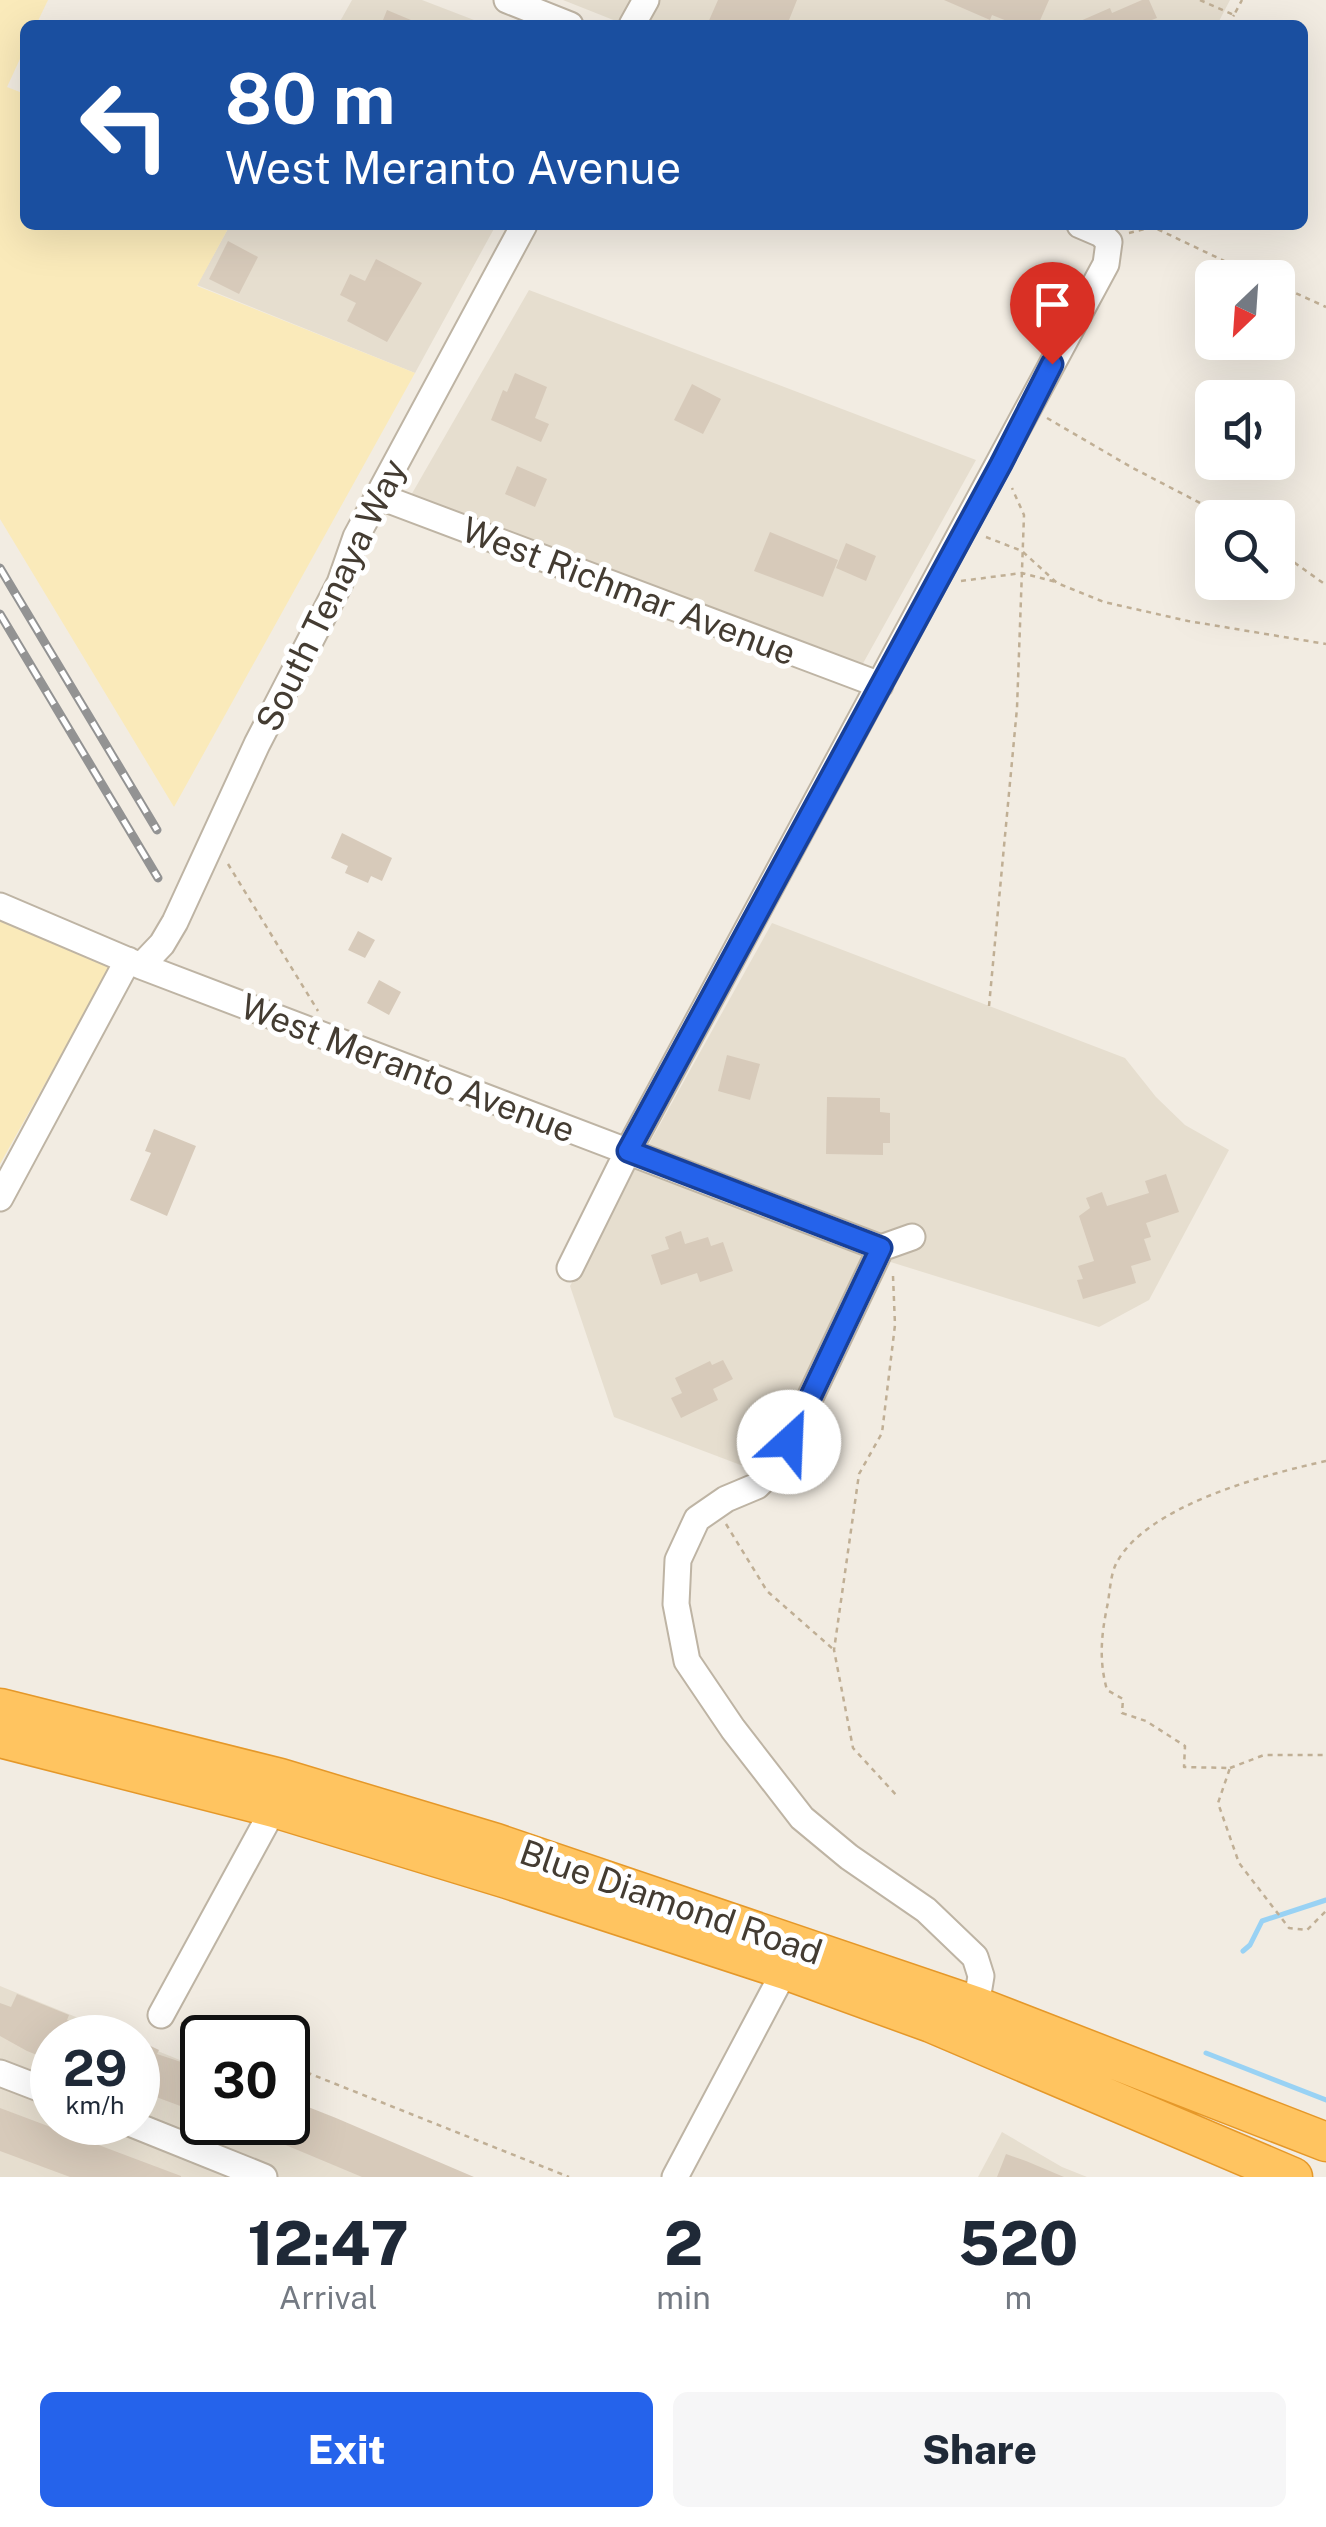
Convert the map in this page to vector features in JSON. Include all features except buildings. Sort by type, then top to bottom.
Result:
[{"type":"highway","name":"Blue Diamond Road","points":[[0,1708],[280,1778],[734,1921],[976,2006],[1326,2142]]},
{"type":"highway","name":"Blue Diamond Road","points":[[0,1738],[274,1808],[785,1970],[931,2024],[1284,2175]]},
{"type":"street","points":[[507,0],[557,20]]},
{"type":"street","name":"South Tenaya Way","points":[[0,1198],[134,963],[168,933],[257,744],[340,583],[356,538],[521,230]]},
{"type":"street","points":[[570,1268],[628,1151],[1106,264],[1109,242],[1092,230]]},
{"type":"street","name":"West Richmar Avenue","points":[[378,496],[880,686]]},
{"type":"street","name":"West Meranto Avenue","points":[[0,906],[134,963],[881,1248]]},
{"type":"street","points":[[912,1237],[881,1248],[778,1466],[757,1486],[697,1519],[678,1560],[676,1604],[687,1661],[732,1729],[802,1818],[849,1857],[926,1910],[975,1957],[981,1976],[976,2006]]},
{"type":"street","points":[[161,2015],[274,1808]]},
{"type":"street","points":[[675,2177],[785,1970]]},
{"type":"street","points":[[0,2073],[30,2085]]},
{"type":"street","points":[[160,2135],[264,2177]]},
{"type":"path","points":[[1200,0],[1234,14]]},
{"type":"path","points":[[1231,20],[1242,0]]},
{"type":"path","points":[[1109,242],[1138,230]]},
{"type":"path","points":[[1159,230],[1222,260]]},
{"type":"path","points":[[1295,293],[1326,307]]},
{"type":"path","points":[[1027,409],[1196,500]]},
{"type":"path","points":[[989,1006],[1018,708],[1024,515],[1001,464]]},
{"type":"path","points":[[966,529],[1022,551],[1060,584]]},
{"type":"path","points":[[1295,563],[1326,586]]},
{"type":"path","points":[[935,586],[1022,572],[1104,602],[1188,621],[1326,644]]},
{"type":"path","points":[[211,844],[236,872],[336,1040]]},
{"type":"path","points":[[881,1248],[892,1267],[895,1326],[888,1389],[882,1433],[860,1474],[834,1650],[853,1748],[898,1797]]},
{"type":"path","points":[[1326,1460],[1221,1490],[1160,1520],[1116,1563],[1102,1628],[1100,1664],[1106,1690],[1123,1699],[1122,1713],[1146,1721],[1185,1746],[1184,1767],[1230,1768],[1264,1755],[1326,1755]]},
{"type":"path","points":[[717,1506],[767,1591],[834,1650]]},
{"type":"path","points":[[1184,1757],[1198,1766]]},
{"type":"path","points":[[1230,1768],[1218,1803],[1240,1863],[1289,1928],[1307,1930],[1326,1911]]},
{"type":"path","points":[[161,2015],[180,2023]]},
{"type":"path","points":[[310,2074],[568,2177]]},
{"type":"shaded area","points":[[352,0],[422,0],[474,20],[341,20]]},
{"type":"shaded area","points":[[563,0],[1230,0],[1220,20],[613,20]]},
{"type":"shaded area","points":[[227,230],[493,230],[415,373],[197,285]]},
{"type":"shaded area","points":[[529,290],[976,460],[861,667],[410,497]]},
{"type":"shaded area","points":[[772,923],[1125,1058],[1185,1125],[1229,1150],[1149,1300],[1099,1327],[865,1254],[759,1472],[614,1417],[570,1286]]},
{"type":"shaded area","points":[[0,1986],[71,2015],[30,2015],[30,2145],[160,2145],[160,2052],[180,2060],[180,2145],[310,2145],[310,2113],[465,2177],[0,2177]]},
{"type":"shaded area","points":[[1002,2132],[1062,2167],[1087,2177],[978,2177]]},
{"type":"sand","points":[[0,0],[48,0],[38,20],[20,20],[20,59],[7,87],[20,92],[20,230],[227,230],[197,286],[415,373],[174,807],[0,519]]},
{"type":"sand","points":[[0,921],[113,962],[0,1164]]},
{"type":"waterway","points":[[1243,1951],[1262,1921],[1326,1900]]},
{"type":"waterway","points":[[1206,2053],[1326,2100]]},
{"type":"railway","points":[[0,568],[157,830]]},
{"type":"railway","points":[[0,614],[158,878]]},
{"type":"route","points":[[789,1442],[881,1248],[628,1151],[1052,364]]}]
